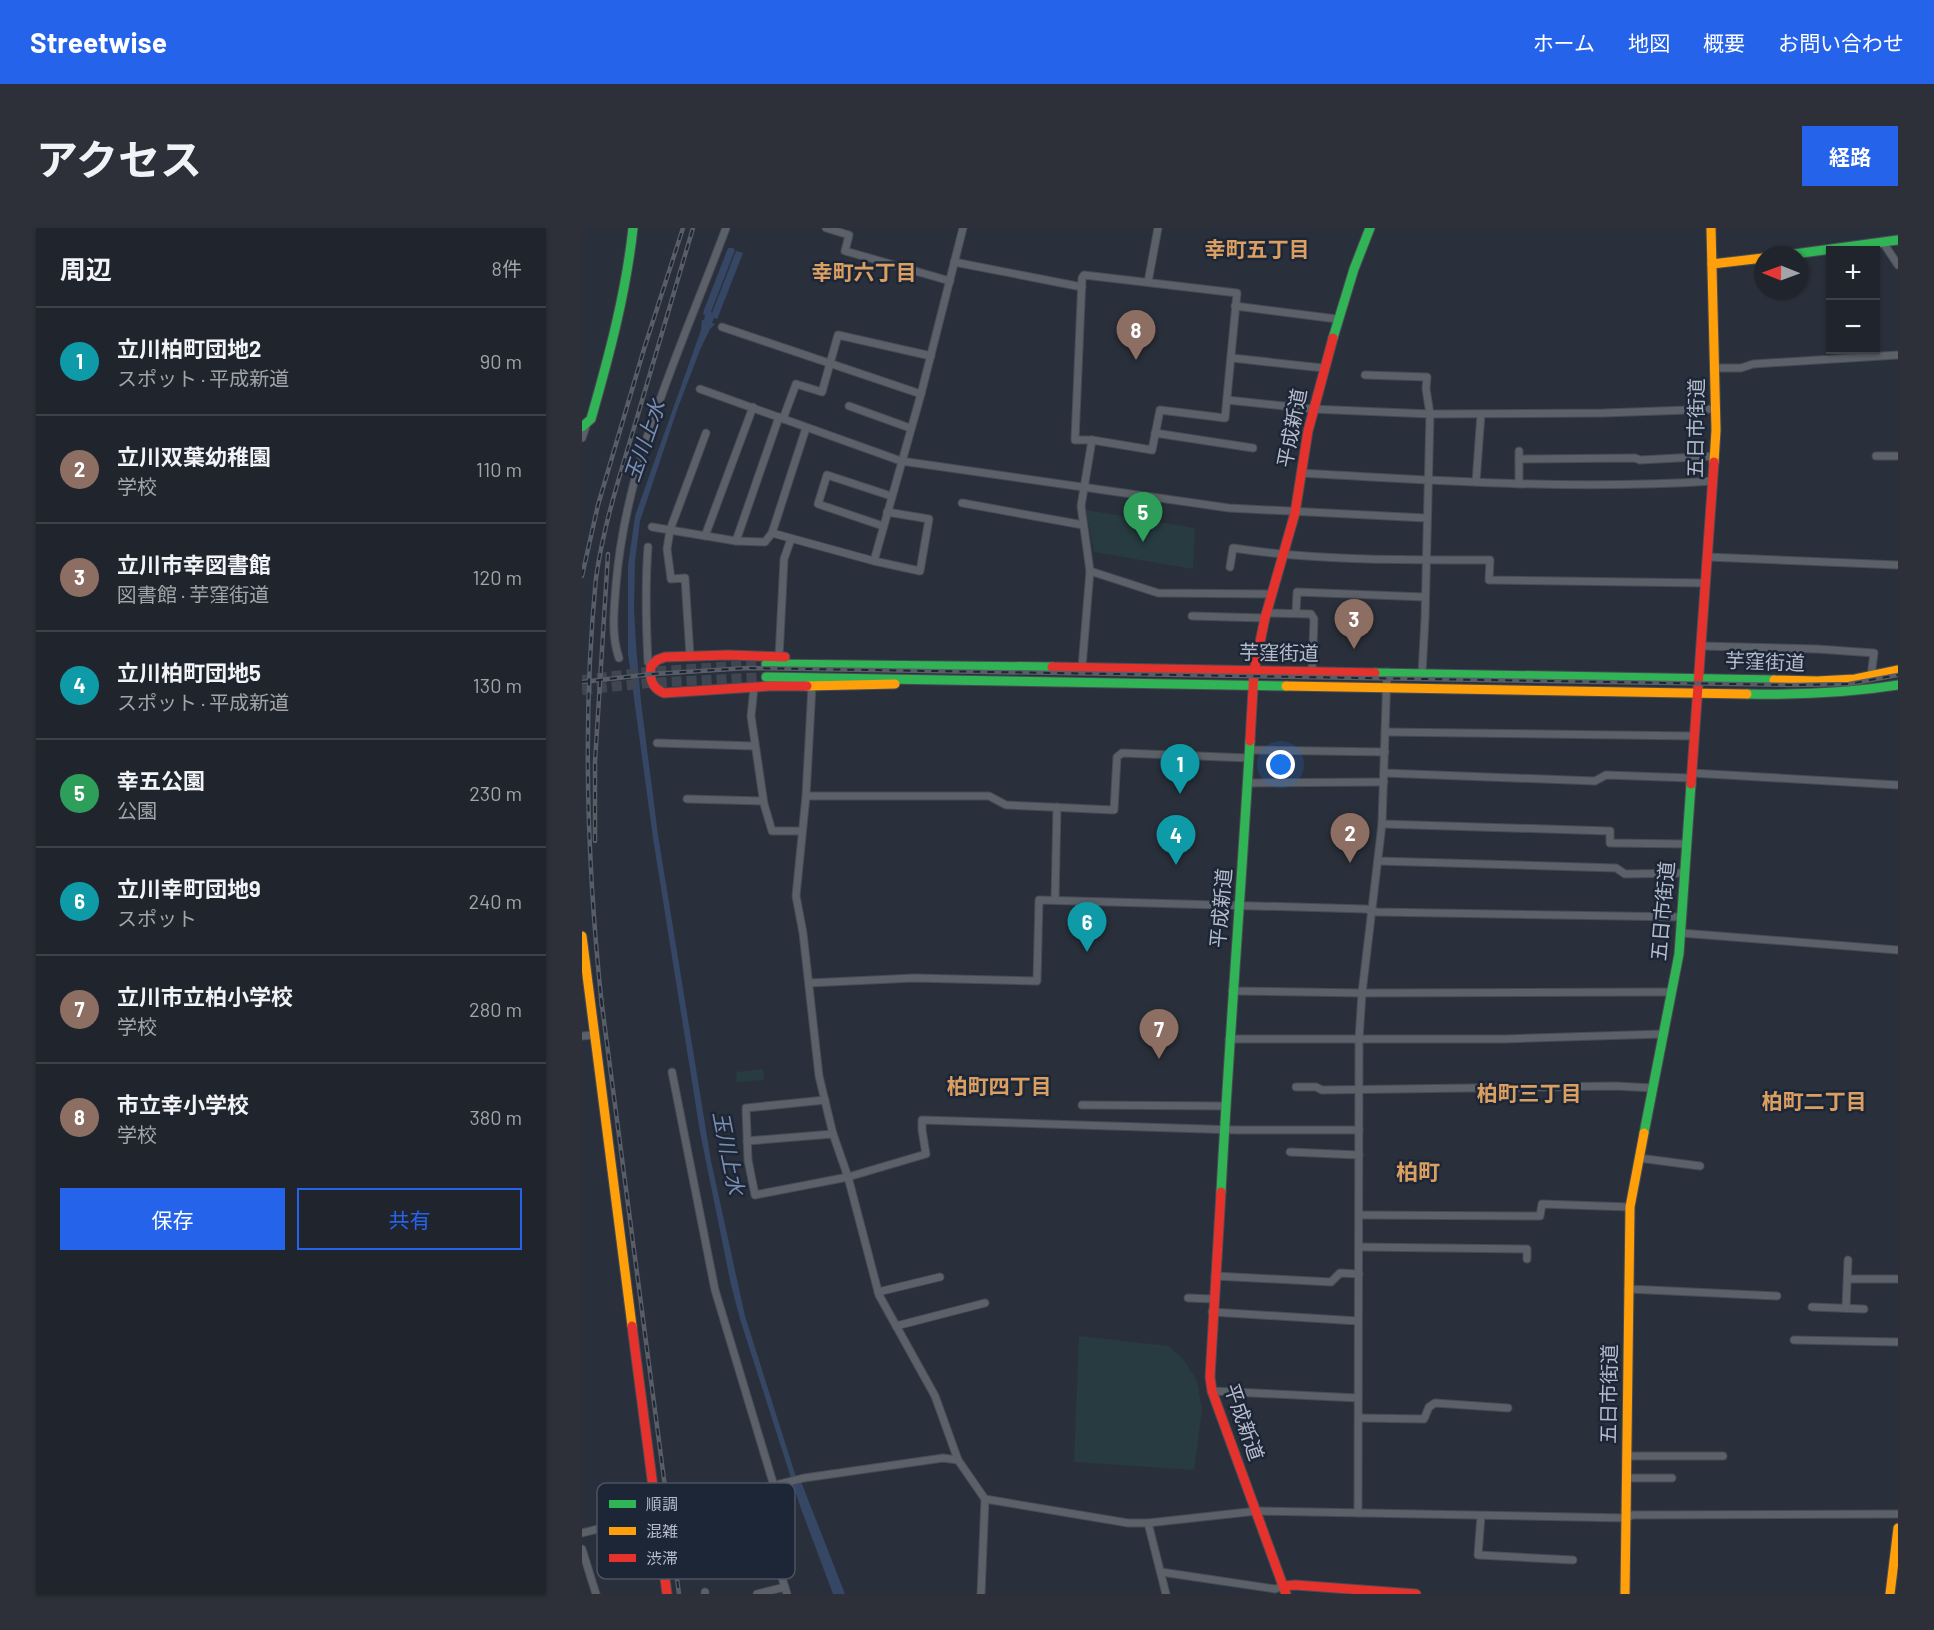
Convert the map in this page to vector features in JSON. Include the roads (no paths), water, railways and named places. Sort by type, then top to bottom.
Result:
[{"type":"main road","points":[[584,426],[591,419],[617,328],[626,284],[633,228]]},
{"type":"main road","name":"平成新道","points":[[1285,1590],[1212,1391],[1210,1377],[1223,1130],[1254,671],[1265,615],[1295,513],[1312,409],[1337,320],[1370,228]]},
{"type":"main road","name":"五日市街道","points":[[1625,1594],[1630,1207],[1679,954],[1681,933],[1713,481],[1716,409],[1711,228]]},
{"type":"main road","points":[[1808,252],[1898,240]]},
{"type":"main road","points":[[1712,264],[1754,259]]},
{"type":"main road","points":[[941,666],[877,658],[690,656],[665,657],[657,660],[649,672],[653,687],[663,693],[770,686],[872,686],[942,679]]},
{"type":"main road","name":"芋窪街道","points":[[766,664],[1082,667],[1817,681],[1840,681],[1898,670]]},
{"type":"main road","name":"芋窪街道","points":[[766,676],[1785,695],[1835,693],[1898,685]]},
{"type":"main road","points":[[582,936],[653,1483]]},
{"type":"main road","points":[[1890,1594],[1896,1569],[1898,1528]]},
{"type":"main road","points":[[665,1579],[667,1594]]},
{"type":"main road","points":[[1285,1590],[1296,1585],[1416,1594]]},
{"type":"street","points":[[619,658],[614,636],[615,603],[619,549],[627,506],[644,447],[726,228]]},
{"type":"street","points":[[826,228],[849,235],[845,251],[950,281]]},
{"type":"street","points":[[874,561],[921,394],[963,228]]},
{"type":"street","points":[[1148,282],[1158,228]]},
{"type":"street","points":[[1884,243],[1898,265]]},
{"type":"street","points":[[954,262],[1082,287]]},
{"type":"street","points":[[1084,275],[1148,282],[1237,293],[1225,418],[1160,410],[1152,450],[1092,440],[1075,440],[1084,275]]},
{"type":"street","points":[[1235,306],[1337,320]]},
{"type":"street","points":[[722,327],[921,394]]},
{"type":"street","points":[[736,541],[781,418],[796,384],[822,392],[838,335],[931,356]]},
{"type":"street","points":[[1715,368],[1741,368],[1753,364],[1898,355]]},
{"type":"street","points":[[1232,357],[1323,368]]},
{"type":"street","points":[[1365,375],[1427,377],[1426,389],[1430,414],[1422,674]]},
{"type":"street","points":[[700,389],[901,461],[1229,508],[1426,518]]},
{"type":"street","points":[[1227,400],[1312,409],[1430,414],[1604,413],[1716,409]]},
{"type":"street","points":[[849,406],[910,428]]},
{"type":"street","points":[[705,536],[753,407]]},
{"type":"street","points":[[1476,482],[1480,414]]},
{"type":"street","points":[[582,438],[584,426]]},
{"type":"street","points":[[652,527],[736,541],[765,542],[772,533],[806,428]]},
{"type":"street","points":[[690,656],[686,578],[671,579],[667,549],[670,530],[706,433]]},
{"type":"street","points":[[1155,433],[1253,448]]},
{"type":"street","points":[[1082,667],[1090,571],[1081,506],[1092,440]]},
{"type":"street","points":[[1519,483],[1519,455],[1640,460],[1714,456]]},
{"type":"street","points":[[1876,456],[1898,456]]},
{"type":"street","points":[[1300,473],[1519,483],[1650,485],[1713,481]]},
{"type":"street","points":[[883,526],[818,504],[827,475],[891,496]]},
{"type":"street","points":[[962,503],[1083,525]]},
{"type":"street","points":[[772,533],[920,571],[929,519],[887,512]]},
{"type":"street","points":[[779,657],[784,559],[791,539]]},
{"type":"street","points":[[648,547],[645,614],[648,662]]},
{"type":"street","points":[[1230,567],[1233,548],[1283,556],[1490,560],[1490,580],[1705,583]]},
{"type":"street","points":[[1707,557],[1898,565]]},
{"type":"street","points":[[1090,571],[1158,593],[1272,594]]},
{"type":"street","points":[[1296,613],[1297,592],[1425,597]]},
{"type":"street","points":[[1192,616],[1311,614],[1314,619],[1312,671]]},
{"type":"street","points":[[1701,646],[1874,653],[1871,676]]},
{"type":"street","points":[[1358,1513],[1359,1039],[1362,993],[1382,824],[1387,672]]},
{"type":"street","points":[[813,686],[806,796],[796,896],[809,983],[819,1076],[878,1292],[935,1396],[958,1460],[985,1499],[981,1594]]},
{"type":"street","points":[[754,688],[751,717],[763,801],[772,831],[802,831]]},
{"type":"street","points":[[1386,732],[1694,736]]},
{"type":"street","points":[[657,743],[755,746]]},
{"type":"street","points":[[806,796],[989,796],[1006,805],[1114,810],[1117,757],[1122,753],[1385,752]]},
{"type":"street","points":[[1384,773],[1595,781],[1606,776],[1692,775],[1898,785]]},
{"type":"street","points":[[1248,783],[1384,782]]},
{"type":"street","points":[[687,799],[763,801]]},
{"type":"street","points":[[1055,900],[1057,807]]},
{"type":"street","points":[[1382,824],[1610,831],[1610,843],[1687,844]]},
{"type":"street","points":[[1378,861],[1616,868],[1625,874],[1685,873]]},
{"type":"street","points":[[809,983],[914,978],[1037,981],[1039,900],[1240,904],[1372,911],[1682,916]]},
{"type":"street","points":[[1681,933],[1898,950]]},
{"type":"street","points":[[1232,991],[1671,992]]},
{"type":"street","points":[[1229,1039],[1504,1039],[1663,1034]]},
{"type":"street","points":[[582,1036],[595,1035]]},
{"type":"street","points":[[672,1072],[715,1290],[773,1483]]},
{"type":"street","points":[[1296,1087],[1316,1087],[1322,1090],[1615,1086],[1653,1089]]},
{"type":"street","points":[[825,1100],[746,1108],[748,1160],[755,1195],[848,1177],[926,1154],[922,1120],[1223,1130],[1359,1130]]},
{"type":"street","points":[[1082,1105],[1225,1106]]},
{"type":"street","points":[[747,1141],[833,1134]]},
{"type":"street","points":[[1290,1152],[1359,1155]]},
{"type":"street","points":[[1640,1158],[1700,1166]]},
{"type":"street","points":[[1359,1215],[1540,1216],[1542,1204],[1630,1207]]},
{"type":"street","points":[[1359,1247],[1527,1249],[1527,1259]]},
{"type":"street","points":[[1846,1308],[1848,1260]]},
{"type":"street","points":[[1215,1276],[1331,1282],[1340,1273],[1359,1274]]},
{"type":"street","points":[[878,1292],[939,1277]]},
{"type":"street","points":[[1848,1279],[1898,1279]]},
{"type":"street","points":[[1628,1289],[1777,1296]]},
{"type":"street","points":[[1188,1298],[1213,1299]]},
{"type":"street","points":[[896,1326],[985,1303]]},
{"type":"street","points":[[1812,1307],[1864,1309]]},
{"type":"street","points":[[1212,1312],[1358,1320]]},
{"type":"street","points":[[1794,1340],[1898,1342]]},
{"type":"street","points":[[1212,1391],[1358,1398]]},
{"type":"street","points":[[1359,1418],[1424,1419],[1429,1407],[1434,1403],[1508,1408]]},
{"type":"street","points":[[1627,1456],[1723,1456]]},
{"type":"street","points":[[785,1483],[804,1478],[943,1458],[958,1460]]},
{"type":"street","points":[[1627,1478],[1672,1478]]},
{"type":"street","points":[[985,1499],[1065,1511],[1111,1521],[1148,1523],[1257,1511],[1627,1518],[1632,1515],[1898,1514]]},
{"type":"street","points":[[1481,1516],[1478,1556],[1573,1560]]},
{"type":"street","points":[[1148,1523],[1166,1594]]},
{"type":"street","points":[[582,1533],[597,1529]]},
{"type":"street","points":[[582,1549],[596,1594]]},
{"type":"street","points":[[1161,1572],[1285,1590]]},
{"type":"street","points":[[757,1594],[786,1590]]},
{"type":"water","points":[[728,248],[735,250],[712,313],[736,251],[743,253],[718,317],[714,318],[712,323],[715,324],[710,329],[700,350],[677,410],[640,521],[635,561],[634,608],[641,702],[658,835],[711,1161],[745,1316],[795,1474],[802,1484],[845,1594],[833,1594],[800,1506],[795,1483],[793,1483],[731,1285],[700,1132],[653,838],[628,654],[628,566],[635,516],[701,330],[704,310]]},
{"type":"tunnel","points":[[582,680],[647,672],[766,664]]},
{"type":"tunnel","points":[[582,690],[648,683],[766,677]]},
{"type":"railway","points":[[582,576],[598,505],[683,228]]},
{"type":"railway","points":[[602,1007],[593,900],[588,792],[589,685],[596,578],[614,494],[693,228]]},
{"type":"railway","points":[[595,841],[595,762],[608,554]]},
{"type":"railway","points":[[582,682],[652,674],[747,668],[1793,685],[1849,684],[1898,675]]},
{"type":"railway","points":[[601,998],[664,1483]]},
{"type":"railway","points":[[677,1579],[679,1594]]},
{"type":"place","name":"市立幸小学校","points":[[1136,360]]},
{"type":"place","name":"幸五公園","points":[[1143,542]]},
{"type":"place","name":"立川市幸図書館","points":[[1354,649]]},
{"type":"place","name":"立川柏町団地2","points":[[1180,794]]},
{"type":"place","name":"立川双葉幼稚園","points":[[1350,863]]},
{"type":"place","name":"立川柏町団地5","points":[[1176,865]]},
{"type":"place","name":"立川幸町団地9","points":[[1087,952]]},
{"type":"place","name":"立川市立柏小学校","points":[[1159,1059]]},
{"type":"district","name":"幸町五丁目","points":[[1257,250]]},
{"type":"district","name":"幸町六丁目","points":[[864,273]]},
{"type":"district","name":"柏町四丁目","points":[[999,1087]]},
{"type":"district","name":"柏町三丁目","points":[[1529,1094]]},
{"type":"district","name":"柏町二丁目","points":[[1814,1102]]},
{"type":"district","name":"柏町","points":[[1418,1172]]},
{"type":"water label","name":"玉川上水","points":[[645,441]]},
{"type":"water label","name":"玉川上水","points":[[728,1153]]}]
